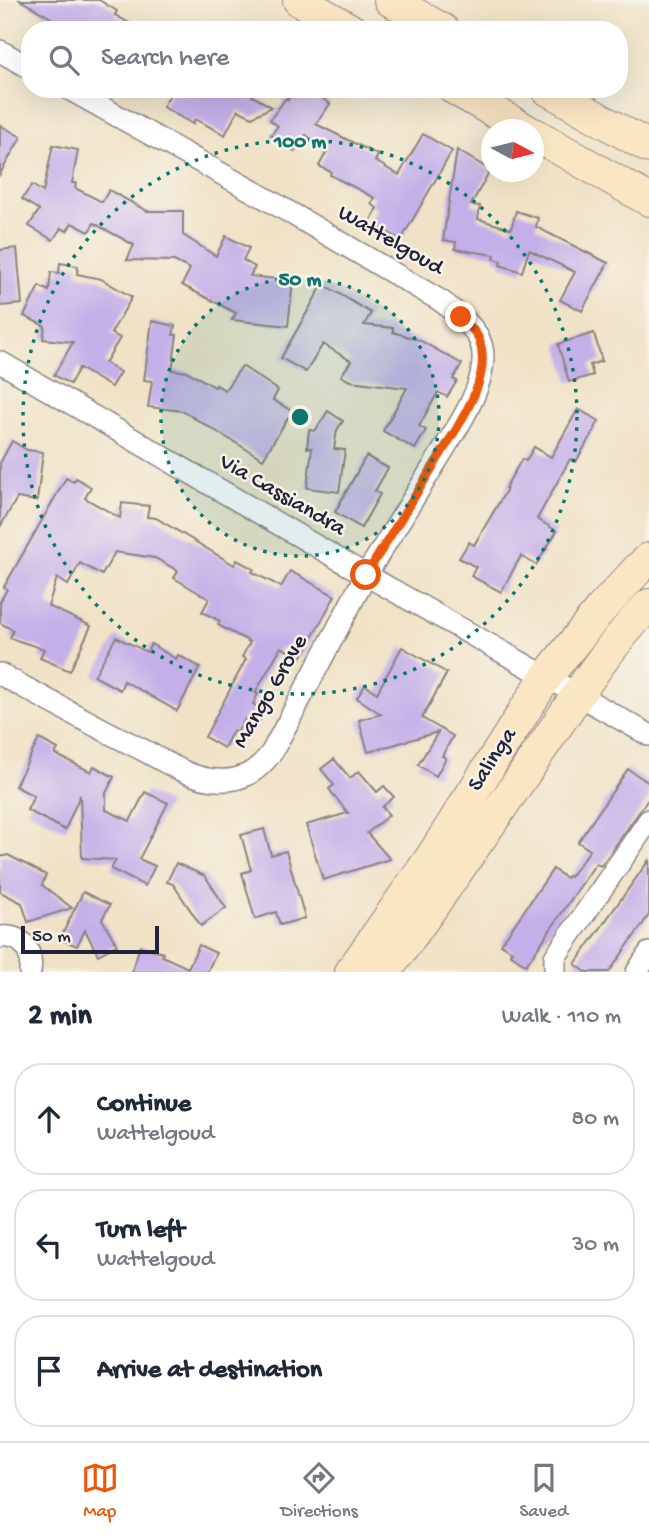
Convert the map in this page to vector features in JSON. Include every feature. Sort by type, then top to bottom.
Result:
[{"type":"street","points":[[299,0],[335,21]]},
{"type":"street","points":[[390,0],[427,21]]},
{"type":"street","points":[[0,51],[21,63]]},
{"type":"street","name":"Wattelgoud","points":[[85,98],[441,301],[461,317],[478,337],[482,357],[480,383],[468,409],[366,575]]},
{"type":"street","points":[[471,98],[507,119]]},
{"type":"street","points":[[563,98],[649,147]]},
{"type":"street","points":[[544,140],[649,200]]},
{"type":"street","name":"Via Cassiandra","points":[[0,362],[366,575],[649,735]]},
{"type":"street","name":"Salinga","points":[[351,972],[431,858],[547,677],[601,609],[649,559]]},
{"type":"street","name":"Mango Grove","points":[[0,674],[192,775],[217,780],[234,779],[261,767],[272,752],[366,575]]},
{"type":"street","name":"Salinga","points":[[385,972],[536,757],[576,695],[629,625],[649,605]]},
{"type":"street","points":[[555,972],[555,957],[649,820]]},
{"type":"street","points":[[0,937],[20,940],[30,956],[30,972]]},
{"type":"street","points":[[637,972],[649,953]]},
{"type":"building","points":[[20,0],[99,0],[117,11],[115,15],[126,21],[50,21],[51,18]]},
{"type":"building","points":[[168,98],[256,98],[272,107],[252,117],[238,110],[225,135],[195,119],[193,124],[163,107]]},
{"type":"building","points":[[286,98],[322,98],[330,104],[316,124],[378,155],[375,161],[399,175],[423,134],[452,151],[401,240],[370,222],[377,208],[371,204],[375,198],[330,175],[331,172],[319,166],[327,151],[306,135],[294,151],[271,135],[278,126],[270,120]]},
{"type":"building","points":[[0,125],[21,137],[0,174]]},
{"type":"building","points":[[53,145],[78,150],[72,183],[76,183],[75,188],[102,202],[109,190],[147,211],[183,211],[183,235],[216,256],[226,236],[249,248],[243,260],[255,267],[250,276],[293,281],[288,326],[232,320],[236,313],[182,285],[190,269],[174,261],[127,260],[134,245],[94,223],[89,232],[72,223],[67,231],[61,228],[53,240],[29,226],[39,210],[22,199],[32,185],[43,192]]},
{"type":"building","points":[[457,150],[481,165],[481,182],[483,182],[471,205],[480,206],[478,219],[511,229],[516,211],[538,218],[536,227],[608,263],[582,311],[560,300],[575,272],[529,250],[522,272],[500,265],[501,261],[494,259],[495,255],[455,249],[456,242],[443,240]]},
{"type":"building","points":[[17,248],[22,304],[0,306],[0,250]]},
{"type":"building","points":[[60,263],[78,266],[77,274],[101,279],[132,297],[111,333],[120,338],[105,363],[120,372],[111,387],[79,368],[70,384],[54,375],[73,342],[43,339],[45,326],[24,316],[39,286],[49,291],[51,272],[59,273]]},
{"type":"building","points":[[323,284],[371,313],[364,325],[393,328],[393,332],[419,340],[462,364],[453,379],[457,381],[447,397],[438,392],[419,426],[426,430],[415,449],[383,431],[407,388],[350,381],[341,376],[351,361],[323,344],[306,372],[281,358]]},
{"type":"building","points":[[152,321],[175,326],[173,335],[177,335],[172,370],[188,372],[225,390],[242,366],[278,390],[273,400],[292,411],[263,459],[182,411],[148,407],[152,381],[144,380]]},
{"type":"building","points":[[594,333],[602,361],[590,365],[593,375],[569,382],[558,344]]},
{"type":"building","points":[[578,409],[599,421],[576,462],[570,459],[537,519],[557,531],[536,565],[521,556],[501,592],[471,576],[476,567],[459,558],[469,542],[474,545],[522,459],[526,461],[534,447],[551,457]]},
{"type":"building","points":[[328,411],[343,421],[337,430],[334,449],[345,450],[339,492],[307,488],[312,448],[307,448],[309,430],[315,431]]},
{"type":"building","points":[[12,441],[27,450],[43,452],[37,501],[17,498],[0,527],[0,463]]},
{"type":"building","points":[[366,456],[388,468],[375,491],[380,494],[361,528],[335,512]]},
{"type":"building","points":[[66,478],[74,482],[76,478],[91,487],[85,498],[120,518],[122,503],[149,506],[147,517],[156,518],[234,565],[237,560],[254,569],[252,572],[281,587],[290,571],[335,596],[301,658],[281,647],[255,693],[258,694],[253,704],[265,711],[257,726],[245,719],[237,733],[233,731],[224,748],[205,737],[246,659],[242,657],[250,642],[218,625],[220,621],[202,612],[209,599],[174,578],[178,571],[155,558],[115,552],[102,575],[80,563],[68,585],[57,578],[48,606],[91,626],[70,671],[40,658],[44,649],[10,638],[13,630],[0,623],[0,602],[7,589],[4,587]]},
{"type":"building","points":[[116,637],[147,652],[151,644],[176,659],[178,655],[200,667],[177,711],[124,681],[120,690],[94,676]]},
{"type":"building","points":[[402,647],[447,673],[422,718],[453,736],[442,756],[446,758],[436,776],[418,765],[438,732],[368,752],[359,720],[381,714],[357,698],[365,685],[377,693]]},
{"type":"building","points":[[39,739],[58,749],[55,754],[91,772],[94,766],[114,777],[106,793],[106,810],[130,821],[145,792],[168,803],[139,859],[155,866],[145,886],[111,869],[116,860],[82,858],[80,795],[65,830],[27,810],[34,796],[15,786]]},
{"type":"building","points":[[334,759],[350,778],[359,771],[377,792],[384,786],[394,797],[382,807],[389,815],[367,833],[390,859],[323,880],[306,825],[348,813],[329,789],[334,785],[321,769]]},
{"type":"building","points":[[628,769],[649,783],[649,798],[601,866],[596,863],[526,965],[501,944],[553,869],[566,878],[570,877],[590,850],[578,842]]},
{"type":"building","points":[[264,829],[271,855],[286,851],[305,918],[280,925],[276,912],[255,919],[242,873],[251,870],[241,835]]},
{"type":"building","points":[[8,855],[46,875],[42,885],[72,908],[28,922],[22,903],[0,892],[0,857]]},
{"type":"building","points":[[649,860],[649,915],[609,972],[586,972],[575,964]]},
{"type":"building","points":[[176,863],[205,876],[226,908],[201,926],[173,884],[167,882]]},
{"type":"building","points":[[83,892],[110,905],[102,919],[117,945],[98,955],[85,930],[77,946],[60,939]]},
{"type":"building","points":[[199,945],[216,953],[207,972],[132,972],[140,946],[163,953],[162,956],[188,968]]},
{"type":"route","points":[[366,575],[457,428],[480,383],[482,357],[478,337],[461,317]]}]
